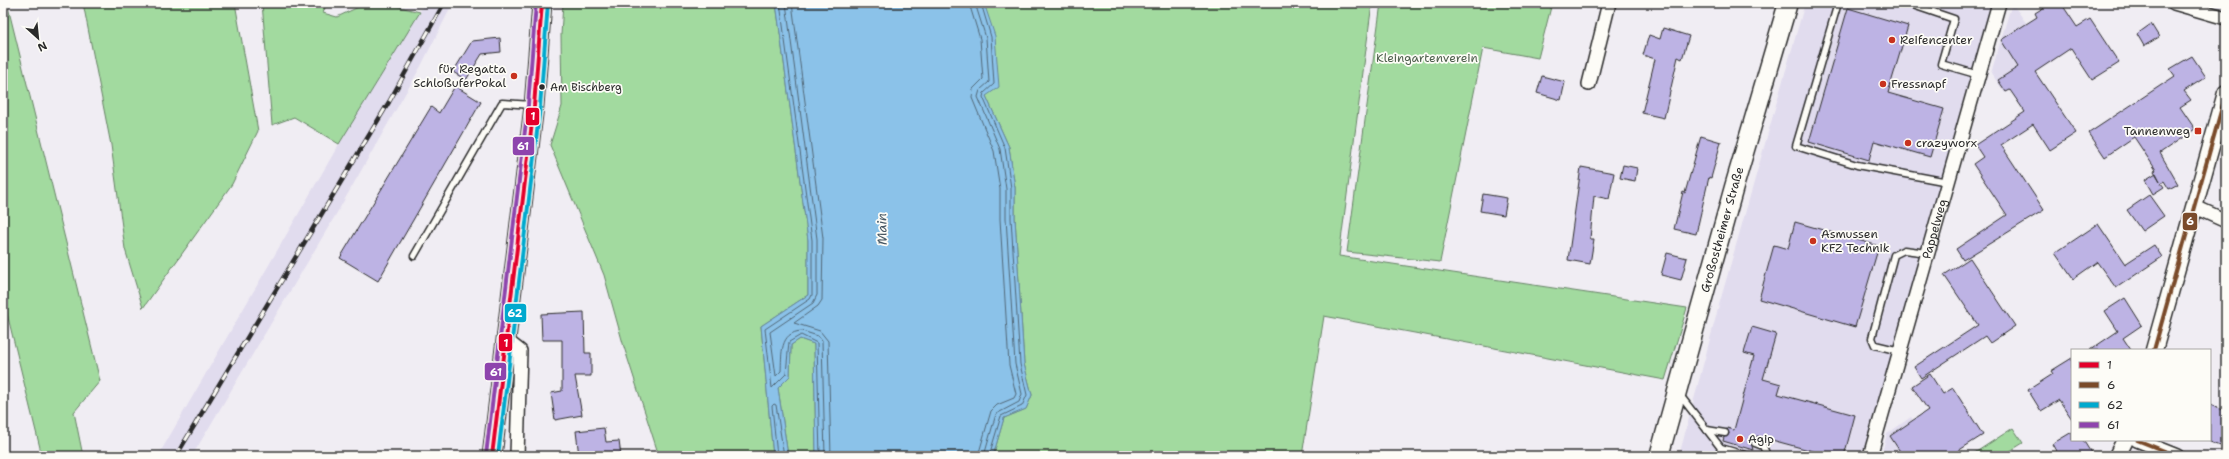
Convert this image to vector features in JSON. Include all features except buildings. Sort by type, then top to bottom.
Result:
[{"type":"main road","points":[[492,456],[534,106],[542,3]]},
{"type":"main road","name":"Großostheimer Straße","points":[[1659,456],[1734,187],[1788,3]]},
{"type":"street","points":[[1589,84],[1609,3]]},
{"type":"street","name":"Pappelweg","points":[[1870,456],[2000,3]]},
{"type":"street","points":[[2174,3],[2226,18]]},
{"type":"street","points":[[2154,349],[2195,208],[2226,92]]},
{"type":"street","points":[[2195,208],[2226,221]]},
{"type":"street","points":[[506,340],[520,351],[517,456]]},
{"type":"street","points":[[2117,456],[2124,441]]},
{"type":"street","points":[[2140,441],[2177,456]]},
{"type":"lane","points":[[1838,3],[1796,146],[1857,165],[1948,182]]},
{"type":"lane","points":[[1907,3],[1954,19],[1941,64],[1979,75]]},
{"type":"lane","points":[[414,256],[502,103],[534,106]]},
{"type":"lane","points":[[1900,351],[1875,345],[1872,338],[1894,255],[1904,250],[1928,253]]},
{"type":"lane","points":[[1678,392],[1722,448],[1735,454],[1748,456]]},
{"type":"lane","points":[[1707,430],[1725,433]]},
{"type":"lane","points":[[1755,443],[1763,446],[1766,456]]},
{"type":"lane","points":[[1719,456],[1722,448]]},
{"type":"shaded area","points":[[425,3],[453,3],[421,66],[338,211],[192,456],[158,456],[339,144]]},
{"type":"shaded area","points":[[1805,3],[1995,3],[1863,456],[1679,456],[1719,305]]},
{"type":"shaded area","points":[[2012,3],[2053,61],[2005,93],[1991,73]]},
{"type":"shaded area","points":[[1911,417],[1938,456],[1881,456],[1887,434]]},
{"type":"green space","points":[[3,3],[7,3],[100,381],[74,412],[83,456],[42,456],[3,297]]},
{"type":"green space","points":[[83,3],[235,3],[258,131],[232,184],[143,308],[125,249],[111,145]]},
{"type":"green space","points":[[262,3],[327,3],[323,13],[337,17],[367,3],[383,3],[420,12],[339,144],[294,117],[272,125]]},
{"type":"green space","points":[[563,3],[776,3],[808,240],[808,295],[761,326],[773,456],[659,456],[624,347],[604,275],[550,145],[562,106],[561,35]]},
{"type":"green space","points":[[984,3],[1372,3],[1339,256],[1687,308],[1665,380],[1324,316],[1302,456],[993,456],[1004,418],[1026,409],[1032,395],[1024,364],[1015,218],[1015,188],[1009,147],[986,96]]},
{"type":"green space","name":"Kleingartenverein","points":[[1381,3],[1552,3],[1538,58],[1483,48],[1440,262],[1347,252]]},
{"type":"green space","points":[[800,339],[814,344],[816,456],[788,456],[778,388],[790,376],[791,345]]},
{"type":"green space","points":[[2013,428],[2023,443],[2002,456],[1970,456]]},
{"type":"water","name":"Main","points":[[776,3],[984,3],[995,36],[999,87],[986,96],[1009,147],[1015,188],[1015,218],[1024,364],[1032,395],[1026,409],[1004,418],[993,456],[816,456],[814,344],[800,339],[791,345],[790,376],[778,388],[788,456],[773,456],[761,326],[808,295],[808,240]]},
{"type":"railway","points":[[176,456],[389,102],[444,3]]},
{"type":"transit line","name":"61","points":[[486,455],[528,105],[536,3]]},
{"type":"transit line","name":"1","points":[[492,456],[534,106],[542,3]]},
{"type":"transit line","name":"62","points":[[498,456],[540,107],[548,3]]},
{"type":"transit line","name":"6","points":[[2154,349],[2226,93]]},
{"type":"transit line","name":"6","points":[[2140,441],[2177,456]]},
{"type":"place","name":"Reifencenter","points":[[1892,40]]},
{"type":"place","name":"für Regatta SchloßuferPokal","points":[[514,76]]},
{"type":"place","name":"Fressnapf","points":[[1883,84]]},
{"type":"place","name":"Am Bischberg","points":[[542,87]]},
{"type":"place","name":"Tannenweg","points":[[2198,131]]},
{"type":"place","name":"crazyworx","points":[[1908,143]]},
{"type":"place","name":"Asmussen KFZ Technik","points":[[1813,241]]},
{"type":"place","name":"Agip","points":[[1740,439]]}]
